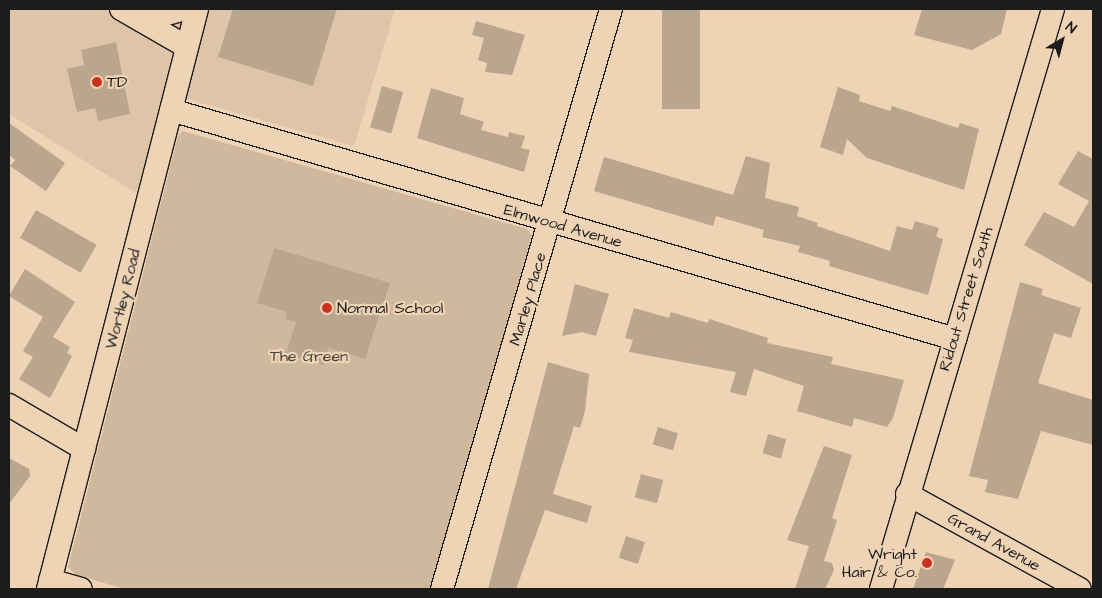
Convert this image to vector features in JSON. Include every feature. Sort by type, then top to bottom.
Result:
[{"type":"street","points":[[121,9],[187,47]]},
{"type":"street","points":[[142,21],[185,9]]},
{"type":"street","name":"Wortley Road","points":[[49,585],[197,9]]},
{"type":"street","name":"Marley Place","points":[[442,589],[611,9]]},
{"type":"street","name":"Ridout Street South","points":[[881,589],[907,494],[956,339],[1053,9]]},
{"type":"street","name":"Elmwood Avenue","points":[[171,110],[550,223],[956,339]]},
{"type":"street","points":[[9,405],[84,449]]},
{"type":"street","name":"Grand Avenue","points":[[907,494],[1080,589]]},
{"type":"street","points":[[49,585],[82,589]]},
{"type":"shaded area","points":[[9,9],[395,9],[354,146],[165,93],[136,193],[9,114]]},
{"type":"green space","name":"The Green","points":[[183,131],[527,229],[532,235],[432,589],[125,589],[76,575],[68,567],[178,136]]},
{"type":"building","points":[[233,9],[337,9],[313,86],[218,57]]},
{"type":"building","points":[[662,9],[700,9],[700,109],[662,109]]},
{"type":"building","points":[[922,9],[1007,9],[1001,34],[972,50],[914,35]]},
{"type":"building","points":[[476,21],[525,35],[512,75],[485,72],[487,63],[478,60],[484,38],[472,35]]},
{"type":"building","name":"TD","points":[[116,42],[130,114],[98,121],[95,108],[77,112],[67,69],[84,65],[81,50]]},
{"type":"building","points":[[382,86],[403,92],[391,133],[370,127]]},
{"type":"building","points":[[838,87],[860,95],[859,101],[890,111],[892,106],[958,128],[960,123],[979,129],[964,190],[867,158],[847,139],[843,155],[820,147]]},
{"type":"building","points":[[431,88],[464,98],[460,114],[484,122],[481,130],[508,137],[509,132],[525,136],[521,148],[530,150],[524,172],[417,138]]},
{"type":"building","points":[[9,123],[65,163],[46,191],[10,166],[15,160],[9,155]]},
{"type":"building","points":[[1078,151],[1093,159],[1093,284],[1024,245],[1044,212],[1074,227],[1089,201],[1058,184]]},
{"type":"building","points":[[746,156],[770,163],[765,198],[799,207],[797,216],[818,223],[817,226],[890,251],[897,226],[912,230],[915,221],[939,228],[936,237],[943,239],[928,295],[829,266],[830,261],[798,252],[800,246],[762,237],[764,230],[716,216],[713,226],[594,191],[604,157],[733,195]]},
{"type":"building","points":[[36,210],[97,245],[81,273],[20,238]]},
{"type":"building","name":"Normal School","points":[[274,248],[390,283],[365,359],[329,348],[324,365],[286,353],[296,322],[285,319],[287,312],[257,303]]},
{"type":"building","points":[[25,269],[75,302],[53,337],[70,347],[67,353],[72,356],[50,398],[19,379],[33,357],[23,351],[43,317],[9,296]]},
{"type":"building","points":[[1020,282],[1043,289],[1041,295],[1081,308],[1071,338],[1054,333],[1038,383],[1093,400],[1093,445],[1041,431],[1018,499],[985,492],[988,480],[969,476]]},
{"type":"building","points":[[575,284],[609,294],[596,336],[582,332],[562,336]]},
{"type":"building","points":[[634,308],[669,318],[671,312],[708,323],[709,319],[768,338],[767,343],[833,357],[831,364],[904,380],[893,418],[887,427],[854,418],[852,427],[797,411],[804,386],[754,369],[746,396],[730,392],[736,372],[629,352],[633,340],[625,338]]},
{"type":"building","points":[[548,362],[589,374],[585,411],[580,428],[574,426],[553,494],[592,506],[587,523],[545,510],[516,589],[488,589]]},
{"type":"building","points":[[658,427],[678,433],[673,450],[653,444]]},
{"type":"building","points":[[768,434],[786,439],[781,458],[762,453]]},
{"type":"building","points":[[824,446],[852,455],[832,518],[837,520],[824,561],[832,563],[834,570],[825,589],[795,589],[809,546],[787,540]]},
{"type":"building","points":[[9,458],[29,469],[30,476],[9,504]]},
{"type":"building","points":[[641,474],[663,480],[657,503],[635,497]]},
{"type":"building","points":[[626,536],[645,542],[638,564],[619,558]]},
{"type":"building","points":[[926,552],[955,560],[943,589],[913,589]]},
{"type":"place","name":"TD","points":[[97,82]]},
{"type":"place","name":"Normal School","points":[[327,308]]},
{"type":"place","name":"Wright Hair & Co.","points":[[927,563]]}]
